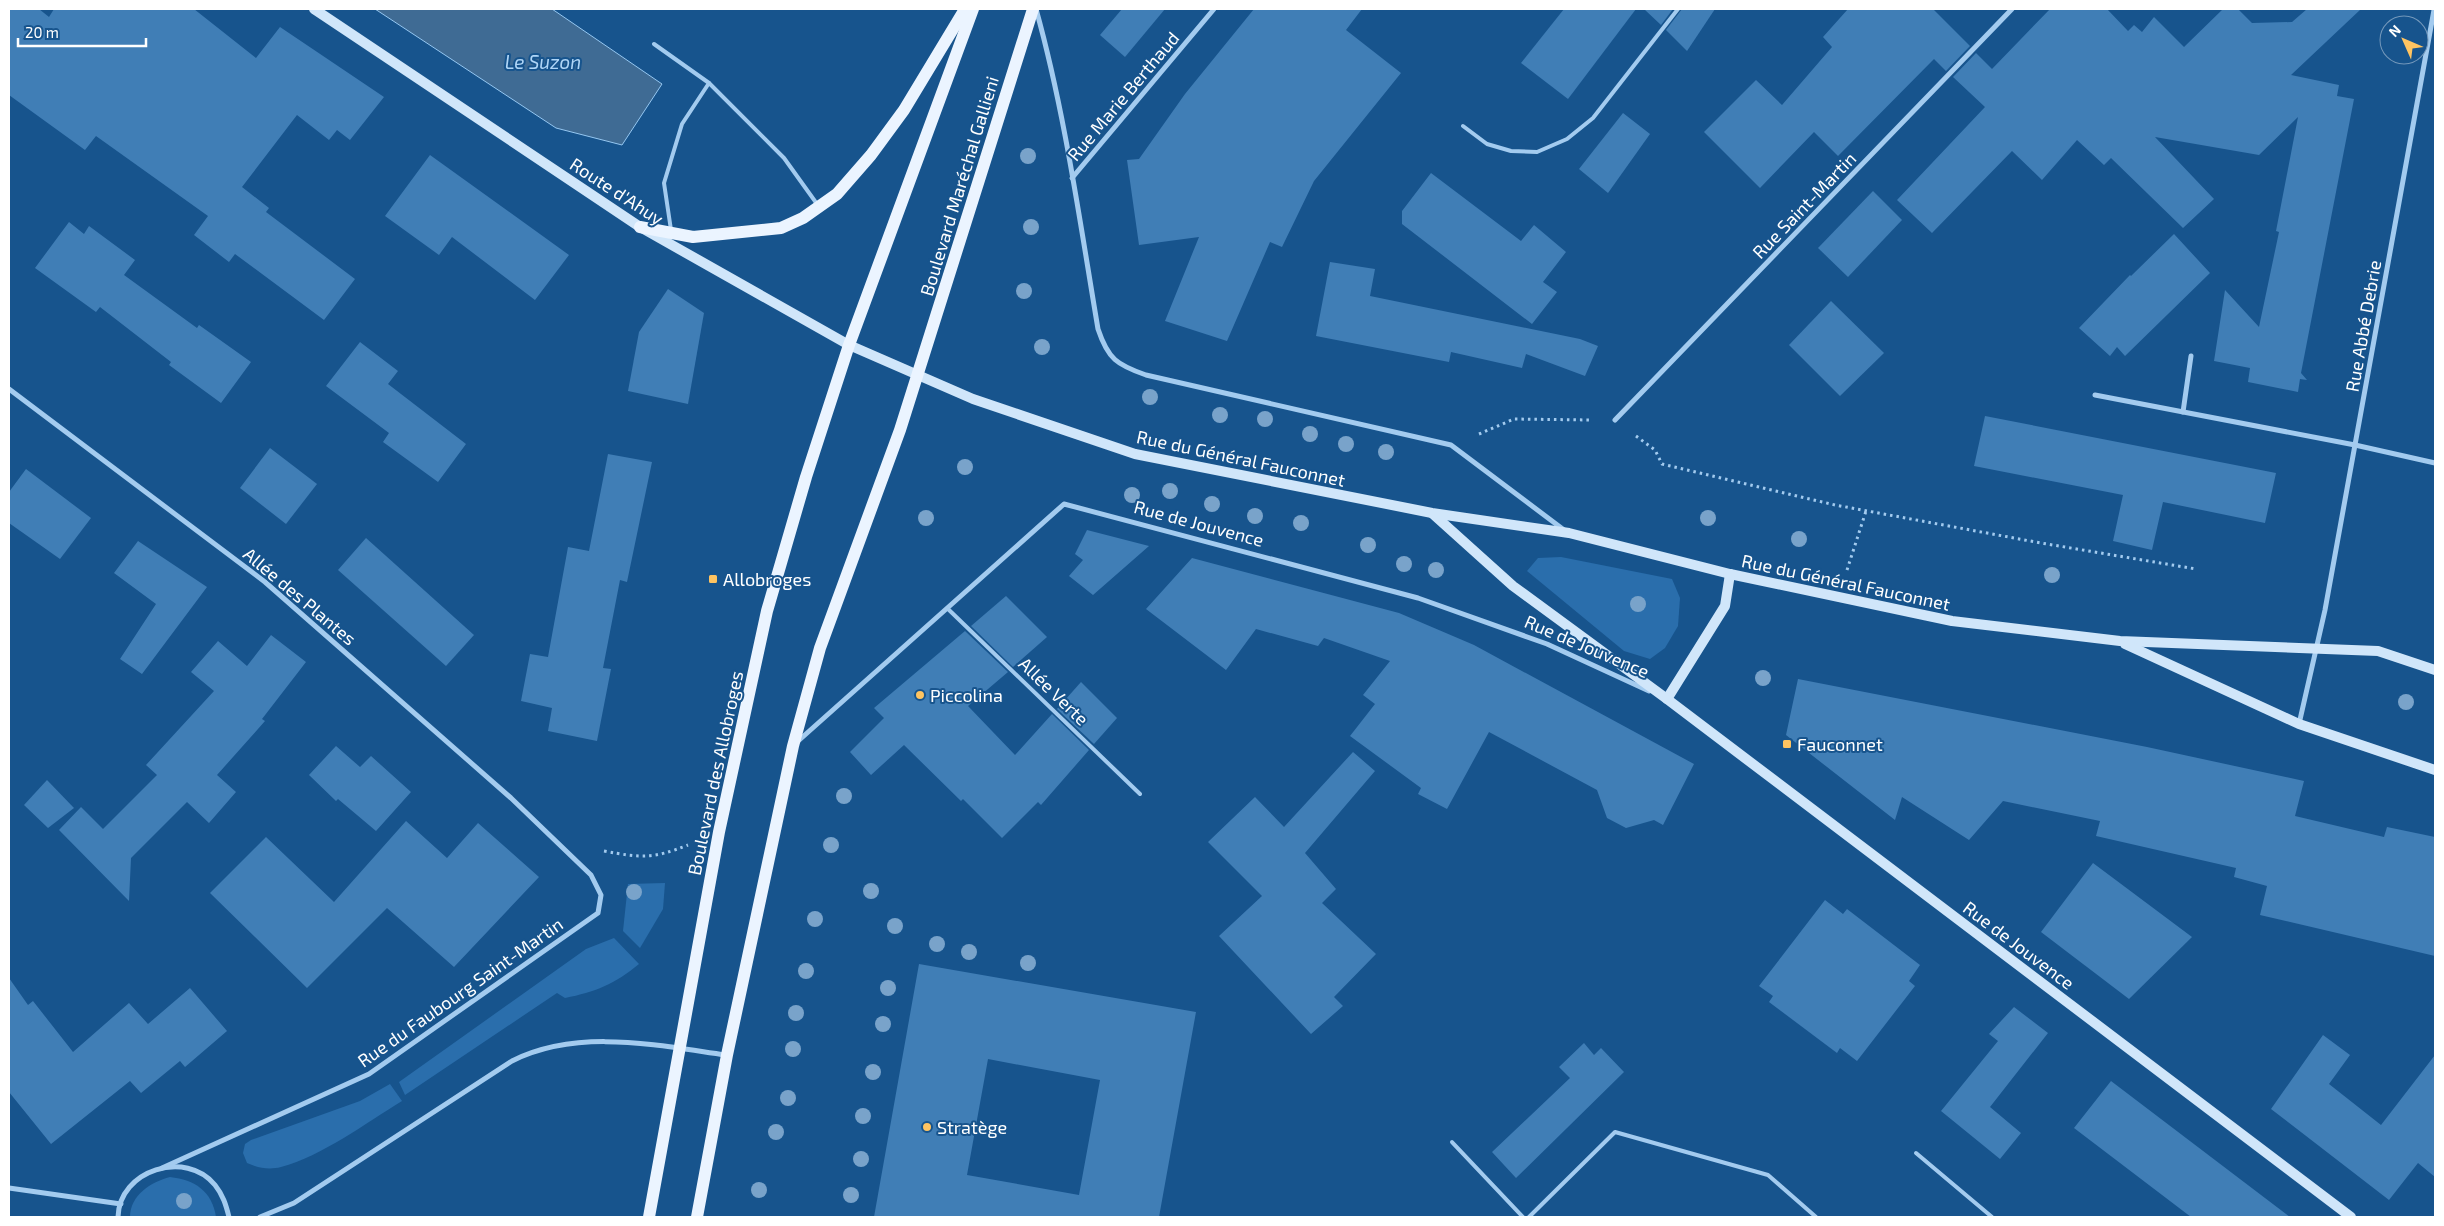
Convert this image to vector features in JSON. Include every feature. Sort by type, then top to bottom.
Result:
[{"type":"main road","name":"Route d'Ahuy","points":[[314,9],[640,227],[850,345],[918,374]]},
{"type":"main road","points":[[640,227],[693,237],[781,228],[819,207],[837,194],[871,155],[904,110],[965,9]]},
{"type":"main road","points":[[850,345],[973,9]]},
{"type":"main road","name":"Boulevard Maréchal Gallieni","points":[[918,374],[1034,9]]},
{"type":"main road","name":"Boulevard des Allobroges","points":[[649,1217],[718,832],[767,611],[806,477],[850,345]]},
{"type":"main road","points":[[697,1217],[728,1055],[793,746],[820,648],[880,486],[918,374]]},
{"type":"main road","name":"Rue du Général Fauconnet","points":[[918,374],[973,398],[1135,454],[1432,513],[1569,533],[1730,574],[1952,621],[2120,641],[2317,647],[2378,651],[2435,670]]},
{"type":"main road","name":"Rue de Jouvence","points":[[1432,513],[1513,586],[1667,699],[2351,1217]]},
{"type":"main road","points":[[1667,699],[1725,606],[1730,574]]},
{"type":"main road","name":"Rue du Général Fauconnet","points":[[2120,641],[2299,724],[2435,770]]},
{"type":"street","name":"Boulevard Maréchal Gallieni","points":[[1034,9],[1046,44],[1072,178],[1098,329],[1104,346],[1113,360]]},
{"type":"street","name":"Rue Marie Berthaud","points":[[1072,178],[1214,9]]},
{"type":"street","name":"Rue Saint-Martin","points":[[1615,420],[2012,9]]},
{"type":"street","name":"Rue Abbé Debrie","points":[[2317,647],[2434,10]]},
{"type":"street","points":[[2183,412],[2191,356]]},
{"type":"street","name":"Rue du Général Fauconnet","points":[[1113,360],[1126,368],[1146,375],[1451,446],[1569,533]]},
{"type":"street","name":"Allée des Plantes","points":[[9,389],[265,582],[511,798],[591,875]]},
{"type":"street","points":[[2095,395],[2435,462]]},
{"type":"street","name":"Rue de Jouvence","points":[[793,746],[1064,504],[1418,598],[1547,644],[1667,699]]},
{"type":"street","points":[[2299,724],[2317,647]]},
{"type":"street","name":"Rue du Faubourg Saint-Martin","points":[[118,1217],[121,1204],[133,1184],[147,1173],[162,1168],[369,1074],[598,912],[601,895],[591,875]]},
{"type":"street","points":[[260,1217],[294,1203],[512,1062],[534,1050],[564,1044],[632,1043],[728,1055]]},
{"type":"street","points":[[162,1168],[181,1167],[200,1173],[215,1184],[225,1201],[229,1217]]},
{"type":"street","points":[[9,1188],[121,1204]]},
{"type":"lane","points":[[1463,126],[1487,144],[1511,152],[1536,152],[1567,139],[1593,118],[1678,9]]},
{"type":"lane","points":[[654,44],[709,83],[784,158],[819,207]]},
{"type":"lane","points":[[671,232],[664,183],[682,124],[709,83]]},
{"type":"lane","name":"Allée Verte","points":[[948,609],[1140,794]]},
{"type":"lane","points":[[1529,1217],[1615,1132],[1768,1175],[1816,1217]]},
{"type":"lane","points":[[1452,1142],[1523,1217]]},
{"type":"lane","points":[[1916,1153],[1992,1217]]},
{"type":"path","points":[[1451,446],[1514,419],[1615,420],[1655,450],[1662,464],[1866,511],[2196,569]]},
{"type":"path","points":[[1838,596],[1866,511]]},
{"type":"path","points":[[558,843],[640,858],[670,852],[718,832]]},
{"type":"shaded area","points":[[1561,557],[1672,579],[1680,598],[1678,626],[1665,648],[1650,659],[1624,651],[1527,571],[1538,558]]},
{"type":"shaded area","points":[[665,883],[663,909],[640,948],[623,931],[628,884]]},
{"type":"shaded area","points":[[614,938],[639,964],[622,977],[595,990],[565,998],[557,993],[405,1095],[399,1082],[586,949]]},
{"type":"shaded area","points":[[390,1084],[402,1101],[328,1147],[296,1162],[277,1168],[264,1168],[247,1163],[243,1153],[245,1144],[251,1140],[360,1101]]},
{"type":"shaded area","points":[[170,1177],[187,1181],[201,1188],[211,1200],[216,1217],[130,1217],[134,1202],[143,1191],[156,1182]]},
{"type":"water","name":"Le Suzon","points":[[375,9],[552,9],[662,84],[622,145],[556,128]]},
{"type":"building","points":[[9,9],[39,9],[49,17],[54,9],[194,9],[256,58],[280,27],[384,97],[350,140],[337,130],[329,140],[297,115],[242,187],[269,208],[266,212],[355,279],[324,320],[235,254],[229,262],[194,235],[208,216],[96,136],[85,150],[9,95]]},
{"type":"building","points":[[1122,9],[1165,9],[1125,57],[1100,35]]},
{"type":"building","points":[[1254,9],[1362,9],[1346,30],[1401,73],[1314,181],[1282,247],[1270,242],[1227,341],[1165,321],[1199,237],[1139,245],[1127,160],[1139,159],[1185,94]]},
{"type":"building","points":[[1564,9],[1636,9],[1568,99],[1521,63]]},
{"type":"building","points":[[1644,9],[1673,9],[1661,25]]},
{"type":"building","points":[[1682,9],[1715,9],[1687,51],[1666,30]]},
{"type":"building","points":[[1848,9],[1933,9],[1970,46],[1946,71],[1934,59],[1838,156],[1814,132],[1760,188],[1704,132],[1756,80],[1782,105],[1832,47],[1823,37]]},
{"type":"building","points":[[2050,9],[2107,9],[2128,31],[2134,25],[2142,32],[2154,17],[2184,47],[2223,9],[2238,9],[2252,23],[2292,22],[2307,9],[2361,9],[2291,75],[2339,85],[2337,96],[2354,99],[2301,373],[2307,380],[2300,379],[2298,392],[2248,382],[2250,368],[2214,361],[2225,290],[2259,327],[2279,232],[2276,231],[2298,117],[2259,155],[2155,137],[2214,199],[2183,228],[2111,158],[2104,165],[2077,140],[2042,180],[2012,151],[1932,233],[1897,200],[1985,107],[1953,77],[1976,53],[1992,69]]},
{"type":"building","points":[[1623,113],[1650,134],[1608,193],[1579,169]]},
{"type":"building","points":[[430,155],[569,255],[535,300],[452,237],[439,255],[385,216]]},
{"type":"building","points":[[1431,173],[1521,241],[1534,225],[1566,252],[1543,282],[1557,292],[1532,324],[1402,224],[1402,211]]},
{"type":"building","points":[[1873,191],[1902,220],[1848,277],[1818,248]]},
{"type":"building","points":[[69,222],[84,234],[89,226],[135,260],[124,275],[197,328],[199,325],[251,362],[221,403],[169,365],[171,362],[100,307],[96,312],[35,268]]},
{"type":"building","points":[[2174,234],[2210,273],[2125,356],[2117,347],[2110,356],[2079,328],[2130,275]]},
{"type":"building","points":[[1330,262],[1375,269],[1370,296],[1580,339],[1598,346],[1585,376],[1526,354],[1522,368],[1451,352],[1449,362],[1316,336]]},
{"type":"building","points":[[668,289],[704,313],[688,404],[628,391],[639,332]]},
{"type":"building","points":[[1831,301],[1884,353],[1840,396],[1789,345]]},
{"type":"building","points":[[360,342],[398,371],[388,384],[466,444],[438,482],[383,442],[389,433],[326,386]]},
{"type":"building","points":[[1985,416],[2276,473],[2265,523],[2163,502],[2152,550],[2113,541],[2123,495],[1974,466]]},
{"type":"building","points":[[270,448],[317,484],[286,524],[240,488]]},
{"type":"building","points":[[608,454],[652,462],[627,582],[620,580],[603,668],[611,669],[597,741],[548,731],[552,708],[521,701],[530,654],[548,657],[568,547],[589,551]]},
{"type":"building","points":[[26,469],[91,518],[60,559],[9,523],[9,492]]},
{"type":"building","points":[[1087,530],[1149,546],[1093,595],[1069,576],[1083,560],[1075,554]]},
{"type":"building","points":[[366,538],[474,635],[446,666],[338,570]]},
{"type":"building","points":[[138,541],[207,587],[142,674],[120,659],[156,604],[114,573]]},
{"type":"building","points":[[1192,558],[1399,613],[1474,645],[1694,764],[1663,825],[1654,820],[1626,828],[1607,818],[1597,790],[1489,732],[1447,809],[1418,794],[1421,788],[1350,736],[1375,704],[1363,695],[1390,661],[1324,638],[1318,646],[1256,629],[1226,670],[1146,609]]},
{"type":"building","points":[[1006,596],[1047,637],[1013,667],[971,626]]},
{"type":"building","points":[[965,631],[1008,672],[968,706],[1015,755],[1052,714],[1089,750],[1041,805],[1038,802],[1002,838],[904,745],[871,775],[850,752],[884,718],[874,708]]},
{"type":"building","points":[[271,635],[306,662],[262,719],[265,721],[217,775],[236,792],[209,823],[187,802],[131,858],[129,901],[59,830],[81,807],[103,829],[157,775],[146,765],[214,691],[191,672],[218,641],[247,666]]},
{"type":"building","points":[[1798,679],[2147,747],[2304,781],[2295,816],[2384,837],[2387,827],[2435,837],[2435,956],[2260,915],[2267,886],[2234,877],[2236,868],[2096,836],[2100,821],[2003,801],[1969,840],[1902,797],[1895,820],[1786,735]]},
{"type":"building","points":[[1081,682],[1117,718],[1094,744],[1057,709]]},
{"type":"building","points":[[336,746],[360,767],[371,756],[411,792],[376,831],[338,799],[336,801],[309,775]]},
{"type":"building","points":[[1353,752],[1375,771],[1305,853],[1336,889],[1322,903],[1376,954],[1334,997],[1343,1006],[1311,1034],[1219,936],[1262,896],[1208,842],[1255,797],[1284,827]]},
{"type":"building","points":[[47,780],[74,808],[48,828],[24,805]]},
{"type":"building","points":[[406,821],[447,858],[478,823],[539,877],[454,967],[387,908],[307,988],[210,893],[266,837],[334,902]]},
{"type":"building","points":[[2093,863],[2192,937],[2129,999],[2041,932]]},
{"type":"building","points":[[1825,900],[1843,914],[1847,909],[1920,965],[1909,981],[1915,986],[1857,1061],[1840,1048],[1837,1053],[1769,1002],[1773,996],[1759,986]]},
{"type":"building","name":"Stratège","points":[[919,964],[1196,1012],[1159,1217],[874,1217]],"holes":[[[988,1059],[1100,1080],[1079,1195],[967,1175]]]},
{"type":"building","points":[[9,978],[28,1005],[33,1001],[73,1052],[129,1003],[148,1024],[190,988],[227,1031],[185,1067],[180,1061],[141,1093],[130,1081],[51,1144],[9,1092]]},
{"type":"building","points":[[2014,1007],[2048,1033],[1990,1107],[2021,1133],[2000,1159],[1941,1111],[1998,1041],[1989,1034]]},
{"type":"building","points":[[2323,1035],[2350,1055],[2329,1084],[2381,1125],[2435,1055],[2435,1177],[2418,1163],[2389,1200],[2271,1109]]},
{"type":"building","points":[[1584,1043],[1594,1055],[1601,1048],[1624,1072],[1516,1178],[1492,1152],[1570,1078],[1559,1067]]},
{"type":"building","points":[[2111,1081],[2290,1217],[2191,1217],[2074,1128]]},
{"type":"place","name":"Allobroges","points":[[713,579]]},
{"type":"place","name":"Piccolina","points":[[920,695]]},
{"type":"place","name":"Fauconnet","points":[[1787,744]]},
{"type":"place","name":"Stratège","points":[[927,1127]]}]
